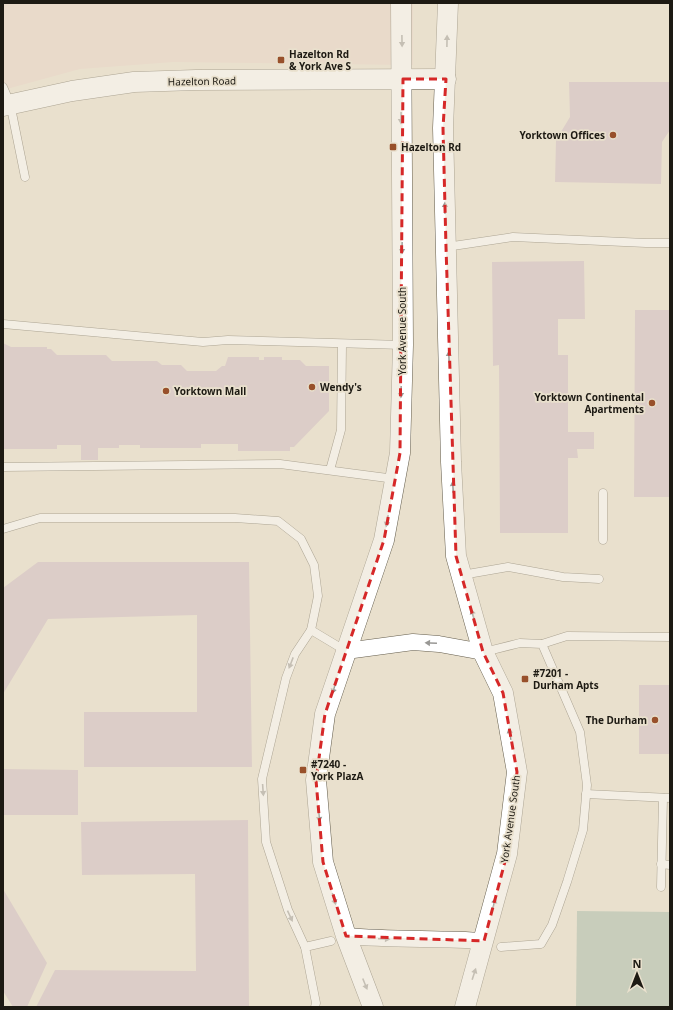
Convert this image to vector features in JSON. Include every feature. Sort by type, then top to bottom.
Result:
[{"type":"street","name":"York Avenue South","points":[[373,1007],[338,938],[323,862],[316,780],[326,714],[384,540],[400,453],[403,346],[403,79],[401,3]]},
{"type":"street","name":"York Avenue South","points":[[448,3],[443,128],[451,462],[456,556],[483,652],[503,693],[517,772],[507,854],[493,944],[468,993],[465,1007]]},
{"type":"street","name":"Hazelton Road","points":[[6,99],[134,82],[196,80],[446,79]]},
{"type":"street","points":[[346,651],[413,642],[439,644],[483,652]]},
{"type":"street","points":[[338,938],[455,939],[493,944]]},
{"type":"lane","points":[[6,99],[25,177]]},
{"type":"lane","points":[[446,247],[513,237],[670,243]]},
{"type":"lane","points":[[3,324],[203,342],[228,340],[403,346]]},
{"type":"lane","points":[[330,470],[341,430],[342,345]]},
{"type":"lane","points":[[3,467],[280,464],[395,479]]},
{"type":"lane","points":[[603,493],[603,540]]},
{"type":"lane","points":[[3,529],[40,518],[176,518],[278,521],[301,539],[314,564],[318,596],[311,630],[295,654],[286,678],[262,779],[266,842],[288,910],[305,947],[316,1003],[315,1007]]},
{"type":"lane","points":[[462,575],[508,567],[563,577],[599,579]]},
{"type":"lane","points":[[311,630],[346,651]]},
{"type":"lane","points":[[483,652],[520,643],[542,644],[567,636],[670,638]]},
{"type":"lane","points":[[493,944],[541,944],[548,931],[567,882],[583,830],[587,785],[580,732],[542,644]]},
{"type":"lane","points":[[586,794],[666,798],[661,864],[661,887]]},
{"type":"lane","points":[[661,864],[670,865]]},
{"type":"lane","points":[[305,947],[338,938]]},
{"type":"highlighted area","points":[[403,79],[446,79],[443,128],[456,556],[483,652],[503,693],[517,772],[507,854],[484,941],[346,936],[323,862],[316,780],[325,714],[384,540],[400,453]]},
{"type":"shaded area","points":[[3,3],[413,3],[413,65],[173,62],[80,69],[3,90]]},
{"type":"green space","points":[[577,911],[670,912],[670,1007],[576,1007]]},
{"type":"building","name":"Yorktown Offices","points":[[569,82],[670,82],[670,130],[662,142],[661,184],[555,182],[556,140],[570,117]]},
{"type":"building","points":[[584,261],[585,319],[558,319],[558,355],[568,355],[568,432],[594,432],[594,449],[577,449],[578,458],[568,458],[568,533],[500,533],[499,365],[493,366],[492,262]]},
{"type":"building","name":"Yorktown Continental Apartments","points":[[635,310],[670,310],[670,497],[634,497]]},
{"type":"building","name":"Yorktown Mall","points":[[3,343],[11,347],[47,347],[47,349],[51,349],[57,355],[106,355],[112,361],[157,361],[162,365],[181,365],[187,371],[216,371],[222,366],[225,366],[228,357],[259,357],[259,360],[264,360],[264,357],[282,357],[282,360],[300,360],[306,366],[329,366],[329,411],[294,447],[290,447],[290,451],[238,451],[238,444],[201,444],[201,448],[140,448],[140,445],[119,445],[119,448],[98,448],[98,460],[81,460],[81,445],[57,445],[57,449],[3,449]]},
{"type":"building","points":[[38,562],[249,562],[252,767],[84,767],[84,712],[197,712],[197,615],[48,619],[3,694],[3,588]]},
{"type":"building","name":"The Durham","points":[[639,685],[670,685],[670,754],[639,754]]},
{"type":"building","points":[[3,769],[78,770],[78,815],[3,815]]},
{"type":"building","points":[[248,820],[249,1007],[36,1007],[55,970],[196,971],[195,874],[82,875],[81,822]]},
{"type":"building","points":[[3,889],[47,963],[27,1007],[13,1007],[3,991]]},
{"type":"place","name":"Hazelton Rd & York Ave S","points":[[281,60]]},
{"type":"place","name":"Yorktown Offices","points":[[613,135]]},
{"type":"place","name":"Hazelton Rd","points":[[393,147]]},
{"type":"place","name":"Wendy's","points":[[312,387]]},
{"type":"place","name":"Yorktown Mall","points":[[166,391]]},
{"type":"place","name":"Yorktown Continental Apartments","points":[[652,403]]},
{"type":"place","name":"#7201 - Durham Apts","points":[[525,679]]},
{"type":"place","name":"The Durham","points":[[655,720]]},
{"type":"place","name":"#7240 - York PlazA","points":[[303,770]]}]
